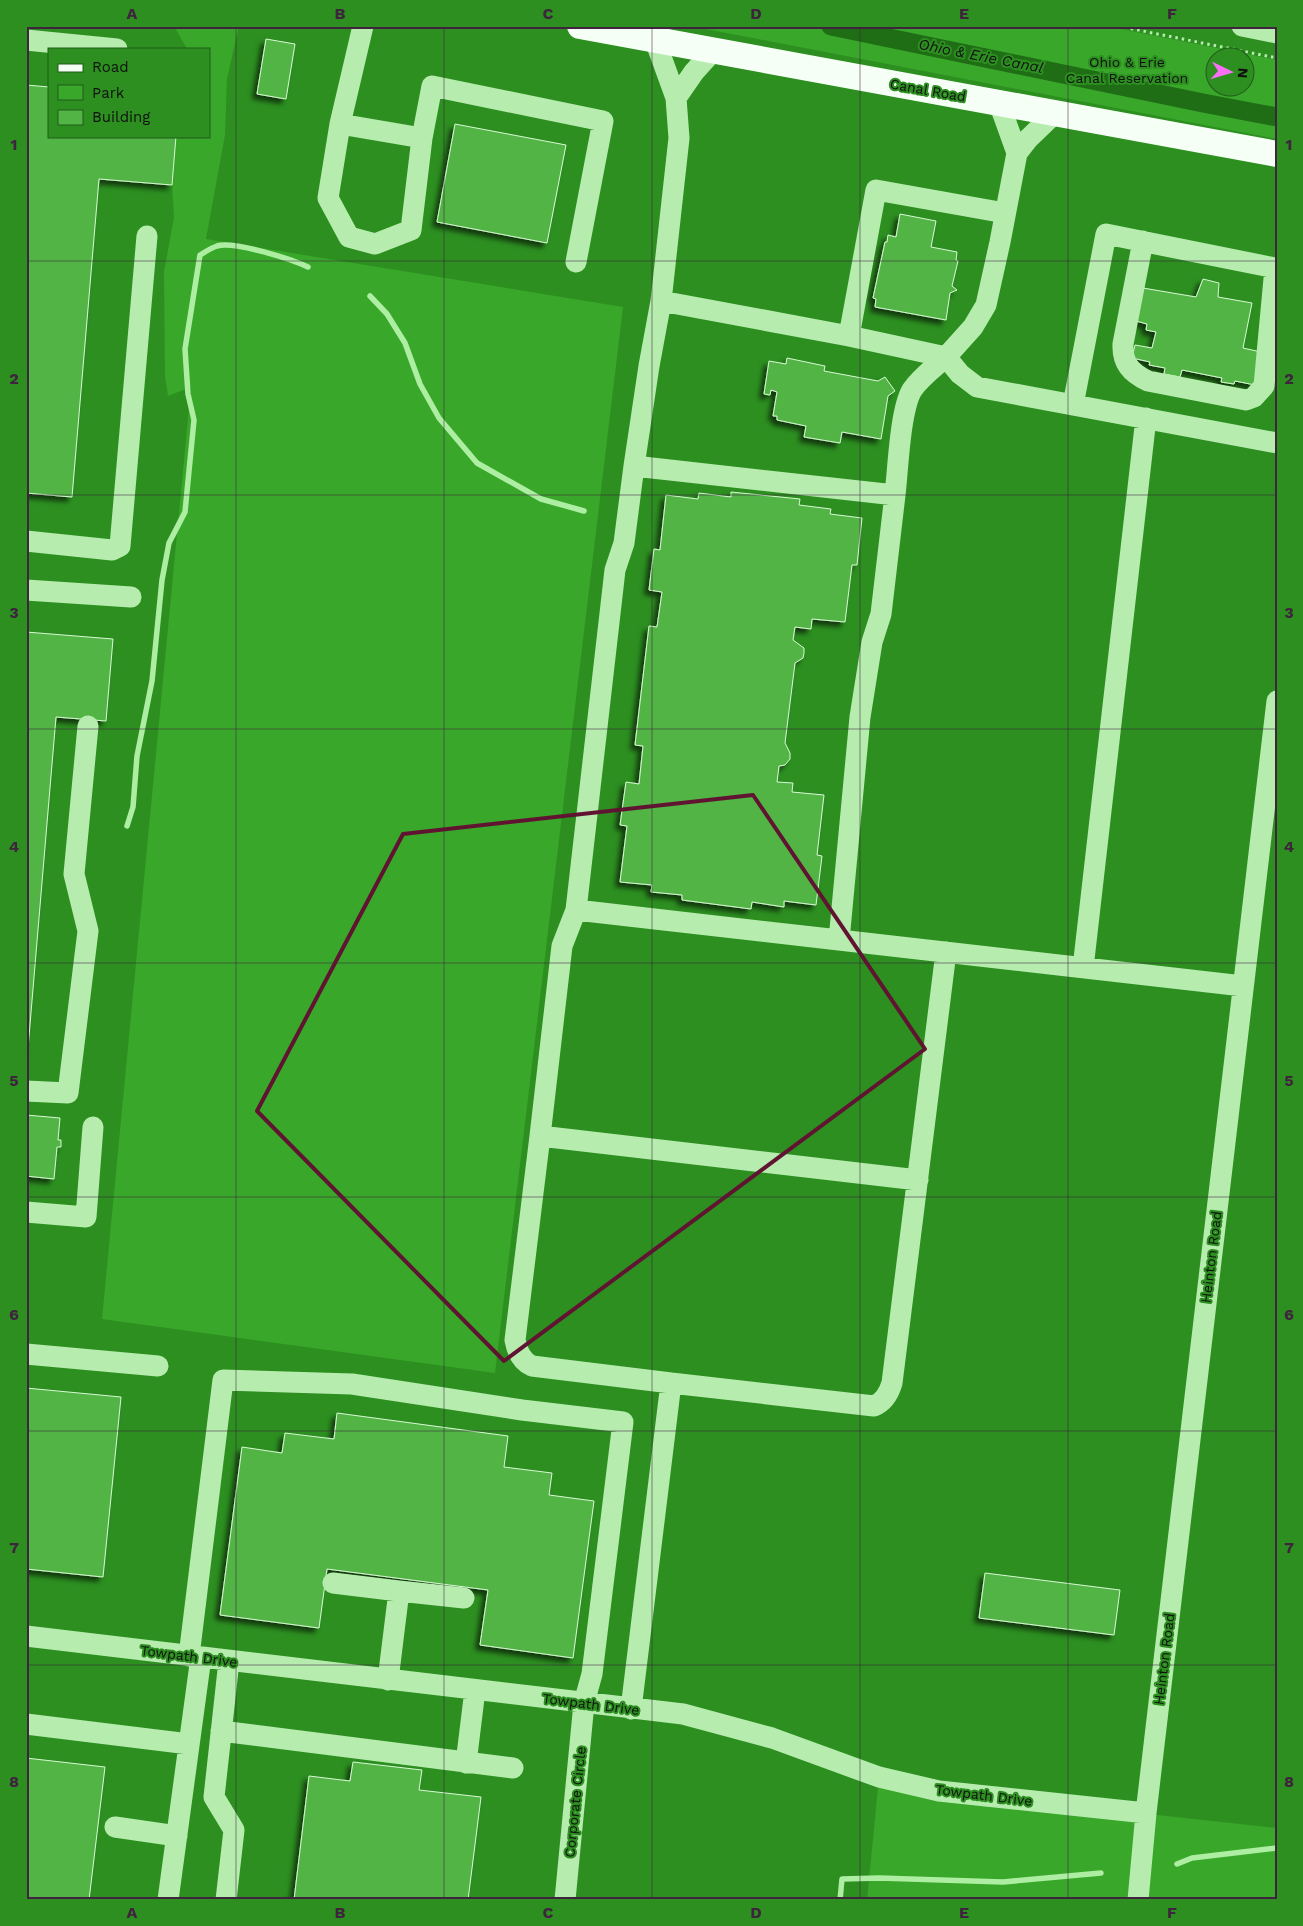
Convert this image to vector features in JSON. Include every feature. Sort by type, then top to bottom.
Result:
[{"type":"main road","name":"Canal Road","points":[[580,26],[1277,154]]},
{"type":"street","points":[[363,26],[340,124],[328,198],[348,237],[375,244],[411,230],[422,138],[432,86],[603,121],[576,262]]},
{"type":"street","points":[[1242,26],[1277,33]]},
{"type":"street","points":[[26,40],[107,48]]},
{"type":"street","points":[[655,40],[676,98],[678,150],[661,301],[649,366],[624,543],[615,570],[576,910],[562,946],[515,1340],[517,1349],[527,1364],[671,1383],[874,1406],[880,1403],[889,1392],[892,1383],[946,952]]},
{"type":"street","points":[[676,98],[694,72],[713,51]]},
{"type":"street","points":[[999,103],[1017,153]]},
{"type":"street","points":[[839,940],[860,717],[872,642],[882,614],[902,435],[911,392],[973,327],[986,305],[1017,153],[1028,139],[1055,113]]},
{"type":"street","points":[[340,124],[422,138]]},
{"type":"street","points":[[849,336],[876,190],[1005,214]]},
{"type":"street","points":[[1073,405],[1106,234],[1143,241],[1275,268],[1264,386],[1254,397],[1246,400],[1148,381],[1138,377],[1124,363],[1122,353],[1143,241]]},
{"type":"street","points":[[26,540],[112,550],[120,546],[147,236]]},
{"type":"street","points":[[661,301],[849,336],[946,357],[960,374],[977,387],[1277,443]]},
{"type":"street","points":[[1083,968],[1146,418]]},
{"type":"street","points":[[634,466],[895,495]]},
{"type":"street","points":[[26,590],[131,597]]},
{"type":"street","name":"Heinton Road","points":[[1138,1900],[1146,1814],[1277,701]]},
{"type":"street","points":[[26,1091],[68,1093],[88,931],[74,874],[88,726]]},
{"type":"street","points":[[576,910],[1243,986]]},
{"type":"street","points":[[26,1212],[86,1217],[93,1127]]},
{"type":"street","points":[[540,1136],[918,1180]]},
{"type":"street","points":[[26,1354],[158,1366]]},
{"type":"street","name":"Corporate Circle","points":[[195,1657],[223,1380],[352,1384],[522,1410],[623,1422],[592,1674],[584,1703],[565,1900]]},
{"type":"street","points":[[631,1709],[671,1383]]},
{"type":"street","points":[[333,1583],[464,1598]]},
{"type":"street","points":[[388,1680],[399,1591]]},
{"type":"street","name":"Towpath Drive","points":[[26,1636],[683,1714],[772,1738],[879,1776],[939,1791],[1146,1814]]},
{"type":"street","points":[[168,1900],[189,1744],[195,1657]]},
{"type":"street","points":[[226,1900],[234,1830],[214,1797],[229,1661]]},
{"type":"street","points":[[466,1763],[475,1690]]},
{"type":"street","points":[[26,1724],[189,1744]]},
{"type":"street","points":[[221,1732],[513,1768]]},
{"type":"street","points":[[116,1827],[177,1836]]},
{"type":"path","points":[[1118,26],[1277,58]]},
{"type":"highlighted area","points":[[753,795],[925,1049],[504,1361],[257,1111],[403,834]]},
{"type":"green space","points":[[174,26],[239,26],[227,79],[225,135],[206,239],[623,307],[495,1373],[102,1319],[191,387],[168,396],[165,376],[164,272],[174,217],[172,185],[176,138],[210,138],[210,48],[186,48]]},
{"type":"green space","name":"Ohio & Erie Canal Reservation","points":[[690,26],[1106,26],[1217,48],[1206,48],[1206,98],[1256,98],[1256,56],[1277,60],[1277,139]]},
{"type":"green space","points":[[879,1777],[939,1791],[1277,1828],[1277,1900],[867,1900]]},
{"type":"building","points":[[266,39],[295,44],[286,99],[257,94]]},
{"type":"building","points":[[26,85],[48,87],[48,138],[176,138],[172,185],[99,179],[72,497],[26,493]]},
{"type":"building","points":[[455,124],[566,145],[547,243],[437,222]]},
{"type":"building","points":[[900,214],[936,221],[931,247],[957,252],[956,260],[958,261],[952,286],[957,290],[950,293],[946,320],[875,307],[876,299],[873,298],[885,242],[887,242],[888,235],[896,237]]},
{"type":"building","points":[[1203,279],[1219,283],[1218,297],[1252,303],[1243,348],[1261,352],[1255,385],[1235,381],[1234,384],[1221,382],[1222,378],[1182,370],[1180,377],[1164,374],[1165,368],[1149,365],[1150,362],[1132,358],[1135,345],[1152,348],[1156,332],[1146,330],[1147,324],[1136,321],[1143,288],[1196,297]]},
{"type":"building","points":[[787,358],[825,366],[824,371],[878,381],[885,377],[895,391],[888,396],[881,439],[842,432],[840,443],[804,437],[806,426],[777,420],[777,416],[773,416],[777,392],[771,390],[770,395],[764,394],[769,361],[786,364]]},
{"type":"building","points":[[731,492],[800,499],[799,505],[831,509],[830,514],[862,518],[857,565],[852,565],[845,622],[812,619],[811,629],[795,627],[793,640],[804,648],[804,653],[803,658],[795,663],[785,743],[790,753],[790,759],[785,765],[779,766],[777,782],[793,783],[792,792],[824,795],[817,855],[822,856],[816,905],[784,901],[784,907],[752,902],[751,909],[682,900],[682,895],[651,892],[652,885],[620,882],[627,826],[620,825],[626,782],[639,784],[643,746],[635,745],[649,626],[657,627],[662,592],[649,590],[654,549],[660,550],[666,495],[698,499],[699,493],[731,497]]},
{"type":"building","points":[[26,632],[113,639],[106,721],[56,717],[27,1060]]},
{"type":"building","points":[[26,1115],[60,1118],[58,1140],[61,1140],[61,1147],[57,1147],[54,1179],[26,1176]]},
{"type":"building","points":[[26,1388],[121,1397],[103,1577],[26,1569]]},
{"type":"building","points":[[337,1413],[508,1436],[504,1467],[552,1473],[549,1495],[594,1501],[573,1658],[480,1645],[488,1590],[327,1569],[319,1628],[220,1615],[242,1447],[282,1453],[285,1433],[334,1439]]},
{"type":"building","points":[[985,1573],[1120,1590],[1114,1635],[979,1618]]},
{"type":"building","points":[[26,1758],[105,1767],[89,1900],[26,1900]]},
{"type":"building","points":[[353,1762],[422,1770],[419,1790],[481,1797],[468,1900],[294,1900],[309,1776],[350,1781]]},
{"type":"waterway","name":"Ohio & Erie Canal","points":[[831,26],[1277,117]]},
{"type":"waterway","points":[[127,826],[133,807],[137,756],[152,681],[162,580],[169,543],[185,512],[194,420],[188,394],[185,349],[200,255],[217,246],[236,246],[249,248],[308,267]]},
{"type":"waterway","points":[[370,296],[387,314],[405,343],[420,384],[439,418],[477,463],[541,499],[584,511]]},
{"type":"waterway","points":[[1177,1864],[1192,1858],[1277,1848]]},
{"type":"waterway","points":[[840,1900],[842,1879],[879,1878],[1003,1882],[1101,1873]]}]
